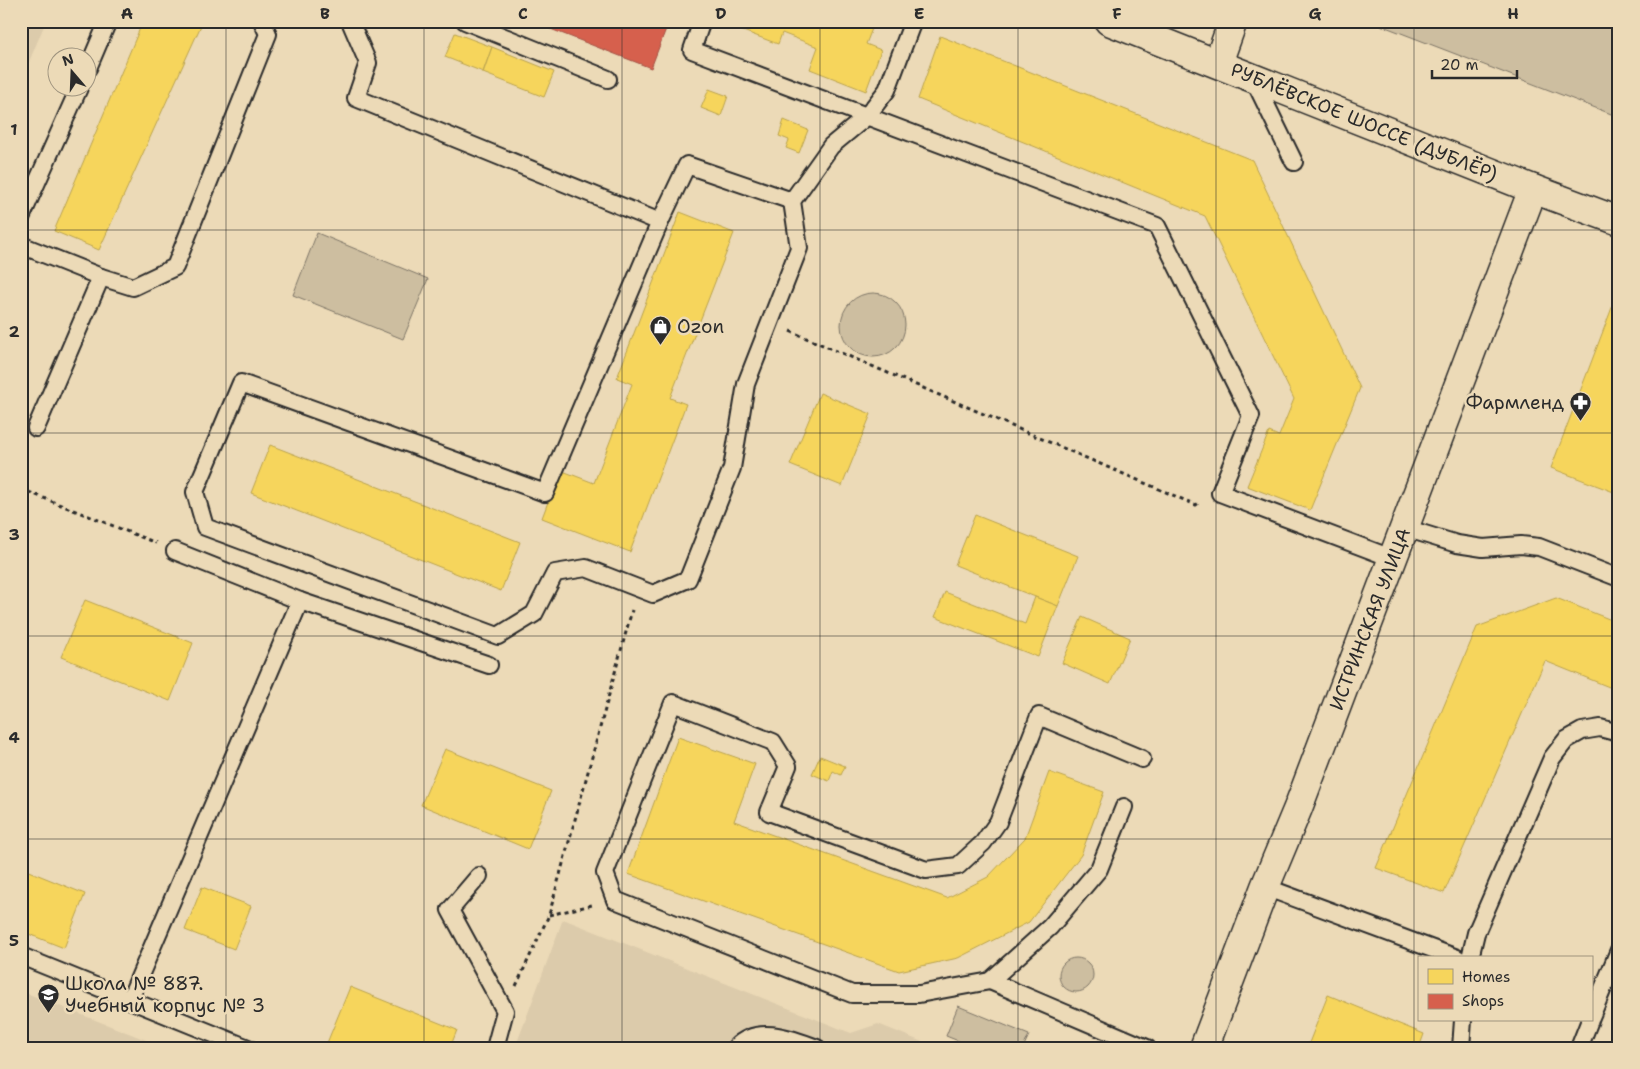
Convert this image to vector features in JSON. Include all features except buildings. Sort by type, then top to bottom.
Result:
[{"type":"street","name":"РУБЛЁВСКОЕ ШОССЕ (ДУБЛЁР)","points":[[1110,21],[1533,189],[1619,221]]},
{"type":"street","points":[[1218,63],[1232,21]]},
{"type":"street","name":"ИСТРИНСКАЯ УЛИЦА","points":[[1204,1048],[1394,559],[1533,189]]},
{"type":"lane","points":[[97,48],[108,21]]},
{"type":"lane","points":[[21,245],[101,277],[133,287],[175,267],[268,34],[262,21]]},
{"type":"lane","points":[[350,21],[368,63],[356,98],[660,222]]},
{"type":"lane","points":[[465,21],[608,79]]},
{"type":"lane","points":[[702,21],[692,50],[1157,226],[1251,416],[1220,493],[1394,559]]},
{"type":"lane","points":[[792,201],[687,165],[660,222],[545,493],[241,383],[195,492],[205,528],[498,636],[534,614],[556,573],[586,568],[653,594],[688,579],[732,468],[746,384],[799,248],[792,201],[831,146],[866,117],[887,90],[913,21]]},
{"type":"lane","points":[[1253,78],[1294,162]]},
{"type":"lane","points":[[21,218],[75,98]]},
{"type":"lane","points":[[36,428],[101,277]]},
{"type":"lane","points":[[1405,528],[1456,544],[1483,548],[1521,545],[1539,547],[1619,578]]},
{"type":"lane","points":[[175,551],[300,601],[489,665]]},
{"type":"lane","points":[[130,999],[300,601]]},
{"type":"lane","points":[[1124,807],[1099,869],[1050,927],[990,981],[919,994],[852,994],[615,900],[604,873],[673,703],[772,742],[788,766],[769,812],[926,870],[958,866],[983,843],[998,822],[1039,716],[1142,759]]},
{"type":"lane","points":[[1470,956],[1476,933],[1552,758],[1566,740],[1582,731],[1600,728],[1619,733]]},
{"type":"lane","points":[[479,876],[450,910],[505,1011],[495,1048]]},
{"type":"lane","points":[[1265,887],[1452,956]]},
{"type":"lane","points":[[1592,1017],[1619,950]]},
{"type":"lane","points":[[21,956],[248,1048]]},
{"type":"lane","points":[[990,981],[1147,1048]]},
{"type":"lane","points":[[1460,1048],[1463,1022]]},
{"type":"lane","points":[[1579,1048],[1590,1022]]},
{"type":"lane","points":[[735,1048],[739,1043],[760,1034],[789,1038],[817,1048]]},
{"type":"path","points":[[771,323],[1196,504],[1220,493]]},
{"type":"path","points":[[21,489],[175,551]]},
{"type":"path","points":[[505,1011],[549,915],[638,588]]},
{"type":"path","points":[[549,915],[615,900]]},
{"type":"shaded area","points":[[21,21],[46,21],[21,81]]},
{"type":"shaded area","points":[[1370,21],[1619,21],[1619,117]]},
{"type":"shaded area","points":[[317,233],[428,279],[403,339],[293,295]]},
{"type":"shaded area","points":[[873,293],[891,299],[899,307],[905,325],[899,343],[891,351],[873,357],[855,351],[847,343],[841,325],[847,307],[855,299]]},
{"type":"shaded area","points":[[563,919],[851,1033],[878,1024],[937,1048],[515,1048]]},
{"type":"shaded area","points":[[1076,958],[1088,963],[1093,975],[1088,987],[1076,992],[1064,987],[1059,975],[1064,963]]},
{"type":"shaded area","name":"Школа № 887. Учебный корпус № 3","points":[[21,991],[131,1034],[166,1048],[21,1048]]},
{"type":"shaded area","points":[[958,1006],[1029,1035],[1023,1048],[976,1048],[946,1036]]},
{"type":"place","name":"Ozon","points":[[661,345]]},
{"type":"place","name":"Фармленд","points":[[1580,421]]},
{"type":"place","name":"Школа № 887. Учебный корпус № 3","points":[[49,1013]]}]
